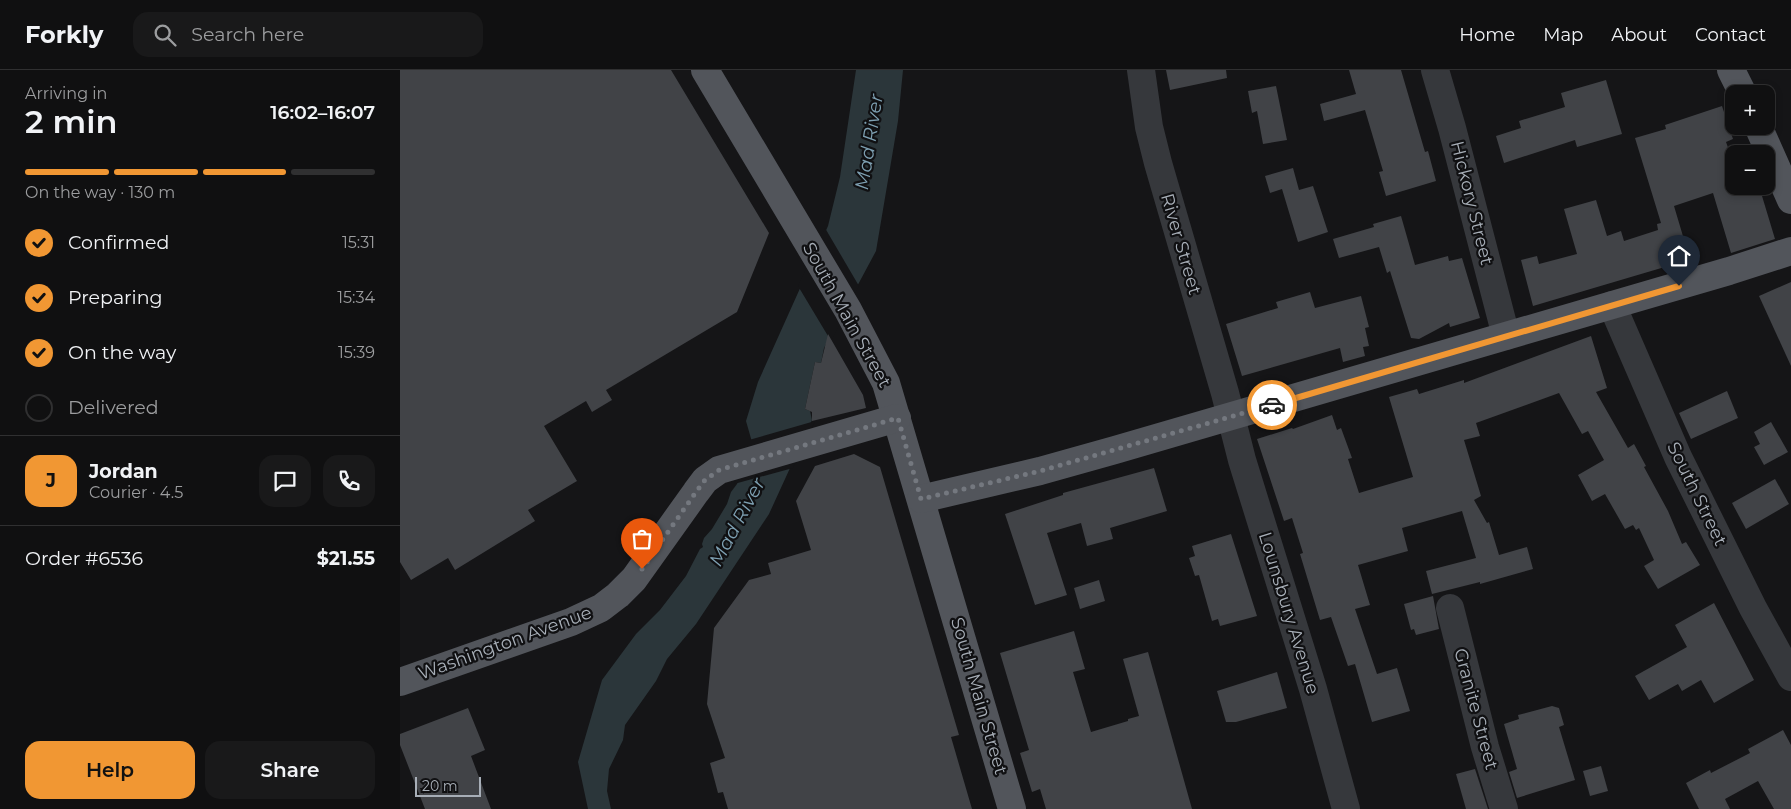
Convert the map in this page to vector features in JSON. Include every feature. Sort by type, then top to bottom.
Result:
[{"type":"main road","name":"South Main Street","points":[[704,70],[848,310],[886,383],[898,418],[1012,809]]},
{"type":"main road","points":[[1731,70],[1738,85]]},
{"type":"main road","points":[[1762,135],[1791,200]]},
{"type":"main road","points":[[921,499],[1040,471],[1612,305],[1791,251]]},
{"type":"main road","name":"Washington Avenue","points":[[400,682],[571,622],[601,608],[634,579],[705,480],[719,470],[898,418]]},
{"type":"street","name":"River Street","points":[[1141,70],[1149,127],[1158,163],[1231,416]]},
{"type":"street","name":"Hickory Street","points":[[1435,70],[1506,336]]},
{"type":"street","name":"South Street","points":[[1612,305],[1678,457],[1753,608],[1791,677]]},
{"type":"street","name":"Lounsbury Avenue","points":[[1231,416],[1242,460],[1346,809]]},
{"type":"street","name":"Granite Street","points":[[1450,608],[1485,747],[1504,809]]},
{"type":"water","name":"Mad River","points":[[856,70],[903,70],[898,121],[876,251],[824,348],[821,363],[815,362],[805,409],[810,411],[812,420],[769,514],[696,624],[667,659],[656,681],[625,725],[623,740],[609,769],[607,791],[611,809],[588,809],[578,762],[602,680],[636,634],[660,610],[686,576],[700,549],[703,547],[704,538],[712,529],[737,484],[752,442],[746,421],[758,382],[828,226],[840,177]]},
{"type":"pier","points":[[825,228],[859,286],[831,341],[798,286]]},
{"type":"pier","points":[[815,421],[793,468],[734,484],[749,446],[749,440]]},
{"type":"building","points":[[400,70],[671,70],[769,233],[737,312],[606,390],[612,400],[592,412],[586,401],[544,426],[577,481],[528,510],[535,521],[455,570],[448,558],[411,580],[400,562]]},
{"type":"building","points":[[1166,70],[1226,70],[1227,78],[1170,90]]},
{"type":"building","points":[[1349,70],[1401,70],[1425,152],[1428,151],[1436,181],[1386,196],[1379,172],[1383,171],[1365,110],[1324,121],[1320,104],[1356,94]]},
{"type":"building","points":[[1606,80],[1622,134],[1577,147],[1575,140],[1504,163],[1496,136],[1521,128],[1519,121],[1565,107],[1561,93]]},
{"type":"building","points":[[1276,86],[1287,140],[1263,144],[1257,111],[1252,113],[1248,91]]},
{"type":"building","points":[[1722,106],[1725,115],[1725,135],[1732,135],[1733,139],[1726,142],[1727,145],[1725,145],[1725,195],[1762,195],[1775,239],[1731,253],[1713,193],[1674,206],[1688,253],[1683,254],[1685,261],[1533,306],[1521,260],[1537,256],[1539,264],[1577,254],[1564,209],[1596,200],[1607,236],[1621,231],[1624,241],[1658,230],[1657,224],[1661,223],[1635,138],[1666,129],[1665,125]]},
{"type":"building","points":[[1293,168],[1299,190],[1313,186],[1328,232],[1298,242],[1282,189],[1270,193],[1265,176]]},
{"type":"building","points":[[1401,216],[1415,265],[1448,256],[1449,261],[1462,258],[1480,318],[1450,327],[1449,323],[1419,339],[1411,338],[1390,271],[1387,273],[1379,247],[1339,258],[1333,239],[1374,227],[1373,224]]},
{"type":"building","points":[[1791,282],[1791,366],[1759,296]]},
{"type":"building","points":[[1310,292],[1315,308],[1361,296],[1369,327],[1365,328],[1369,346],[1363,347],[1365,356],[1343,362],[1340,348],[1242,376],[1226,324],[1278,308],[1276,302]]},
{"type":"building","points":[[828,334],[863,395],[866,408],[812,421],[812,412],[805,409],[815,362],[821,363]]},
{"type":"building","points":[[1591,336],[1607,388],[1596,392],[1628,448],[1634,444],[1668,511],[1682,544],[1686,542],[1700,565],[1658,589],[1644,566],[1654,560],[1639,528],[1636,530],[1633,525],[1625,529],[1605,494],[1592,501],[1578,475],[1604,460],[1588,431],[1582,434],[1559,393],[1476,423],[1480,436],[1464,440],[1481,496],[1474,500],[1487,523],[1489,522],[1499,555],[1527,547],[1533,569],[1480,584],[1480,582],[1432,594],[1426,571],[1476,558],[1462,511],[1402,528],[1408,551],[1358,565],[1370,605],[1355,609],[1377,674],[1397,668],[1410,711],[1372,722],[1355,664],[1348,666],[1331,617],[1320,620],[1300,554],[1303,553],[1292,518],[1284,521],[1257,439],[1332,415],[1337,430],[1341,428],[1352,458],[1348,459],[1359,493],[1413,477],[1389,397],[1417,389],[1419,394],[1464,380],[1464,383]]},
{"type":"building","points":[[1727,391],[1738,418],[1691,439],[1679,413]]},
{"type":"building","points":[[1771,422],[1788,452],[1764,465],[1754,447],[1760,444],[1754,432]]},
{"type":"building","points":[[854,454],[880,467],[959,735],[951,737],[972,809],[728,809],[723,792],[718,793],[710,763],[725,758],[707,704],[714,628],[749,580],[771,574],[768,563],[811,550],[796,501],[815,466]]},
{"type":"building","points":[[1154,468],[1167,511],[1110,528],[1113,539],[1087,546],[1081,523],[1047,533],[1067,595],[1035,605],[1005,514],[1063,495],[1063,493]]},
{"type":"building","points":[[1775,479],[1789,504],[1746,529],[1732,503]]},
{"type":"building","points":[[1231,534],[1257,616],[1220,626],[1218,619],[1212,621],[1199,575],[1195,576],[1189,558],[1195,556],[1192,546]]},
{"type":"building","points":[[1099,580],[1105,601],[1080,609],[1074,588]]},
{"type":"building","points":[[1433,596],[1439,629],[1416,635],[1414,629],[1411,630],[1404,604]]},
{"type":"building","points":[[1714,603],[1754,680],[1714,703],[1701,680],[1682,691],[1678,684],[1649,700],[1635,676],[1687,647],[1675,625]]},
{"type":"building","points":[[1074,631],[1085,669],[1073,672],[1091,732],[1139,716],[1123,659],[1148,652],[1192,809],[1046,809],[1040,789],[1032,792],[1020,753],[1029,750],[1000,653]]},
{"type":"building","points":[[1277,672],[1287,708],[1236,722],[1226,722],[1217,691]]},
{"type":"building","points":[[1552,706],[1559,708],[1564,725],[1559,727],[1575,780],[1517,798],[1509,772],[1517,769],[1504,724],[1519,719],[1518,715]]},
{"type":"building","points":[[468,708],[485,750],[471,756],[491,809],[425,809],[400,745],[400,734]]},
{"type":"building","points":[[1783,730],[1791,745],[1791,809],[1774,809],[1758,781],[1725,799],[1730,809],[1699,809],[1686,783],[1710,770],[1711,773],[1750,753],[1748,749]]},
{"type":"building","points":[[1601,766],[1608,791],[1590,796],[1583,771]]},
{"type":"building","points":[[1475,769],[1488,809],[1466,809],[1456,774]]},
{"type":"way so far","points":[[642,569],[696,492],[712,474],[727,466],[898,418],[921,499],[1040,471],[1272,405]]},
{"type":"route","points":[[1272,405],[1679,286]]}]
